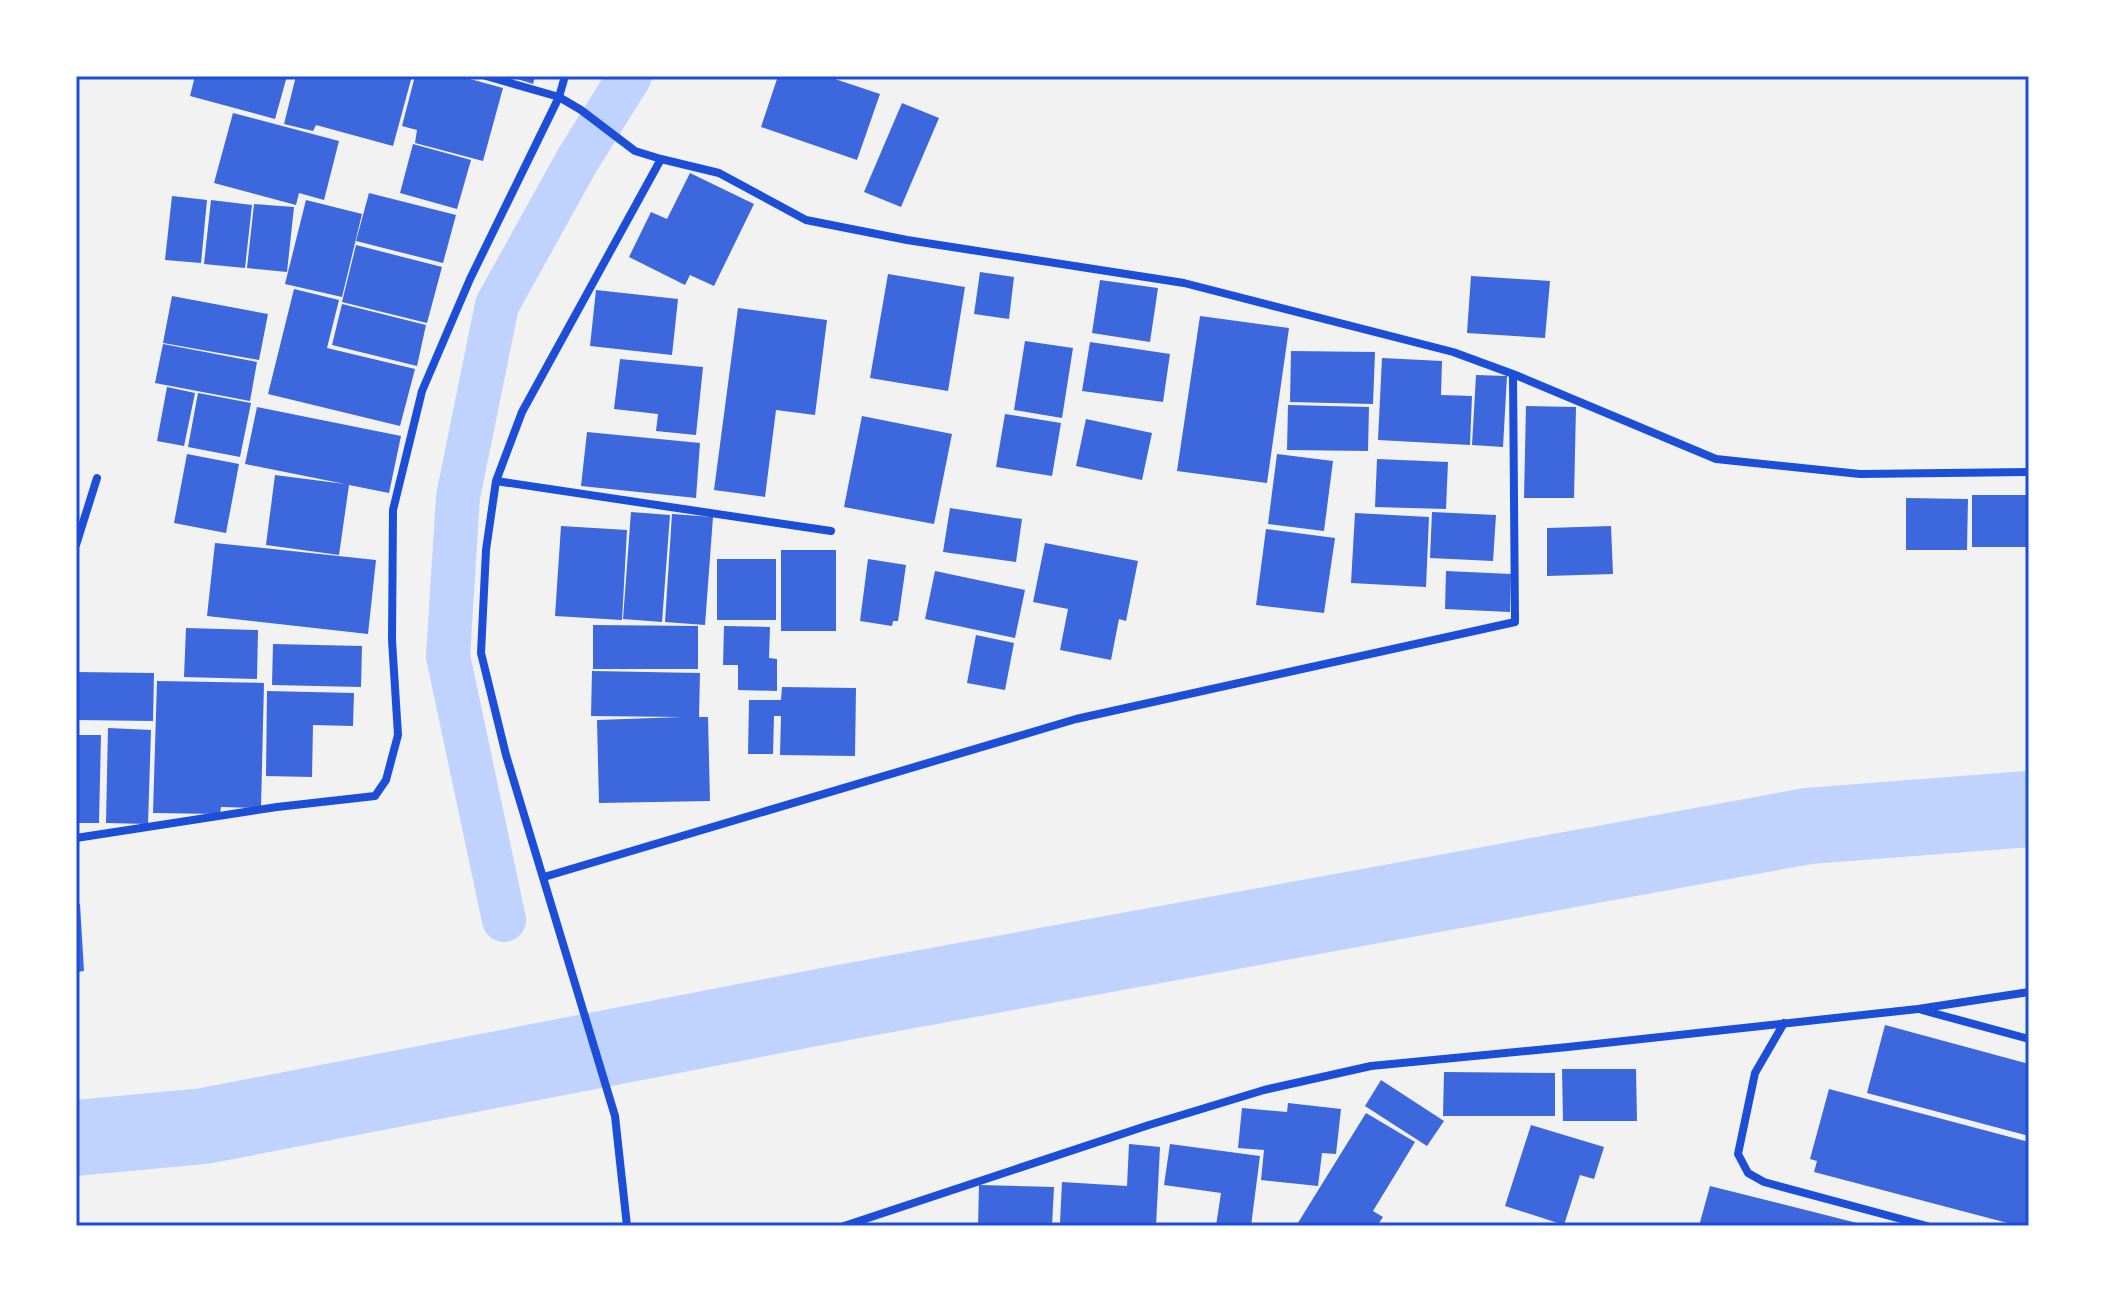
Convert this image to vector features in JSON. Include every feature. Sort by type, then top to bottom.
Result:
[{"type":"street","points":[[486,76],[559,97],[635,151],[719,173],[806,220],[907,240],[1184,283],[1453,352],[1716,459],[1860,474],[2029,472]]},
{"type":"street","points":[[76,838],[277,807],[375,796],[386,780],[398,735],[392,640],[393,510],[422,391],[470,279],[559,97],[565,76]]},
{"type":"street","points":[[627,1226],[615,1116],[506,755],[481,653],[486,550],[496,481],[522,412],[661,159]]},
{"type":"street","points":[[544,877],[1076,719],[1515,622],[1513,374]]},
{"type":"street","points":[[76,545],[97,478]]},
{"type":"street","points":[[496,481],[831,531]]},
{"type":"street","points":[[848,1226],[1149,1125],[1264,1090],[1371,1066],[1918,1009],[2029,992]]},
{"type":"street","points":[[1918,1009],[2029,1039]]},
{"type":"street","points":[[1784,1023],[1755,1073],[1738,1154],[1748,1173],[1764,1182],[1927,1226]]},
{"type":"building","points":[[195,76],[287,76],[275,119],[190,96]]},
{"type":"building","points":[[296,76],[412,76],[393,146],[316,125],[313,131],[284,124]]},
{"type":"building","points":[[415,76],[459,76],[503,88],[483,161],[415,143],[417,130],[402,126]]},
{"type":"building","points":[[508,76],[535,76],[533,84]]},
{"type":"building","points":[[778,76],[826,76],[880,94],[857,160],[761,127]]},
{"type":"building","points":[[902,103],[939,118],[901,207],[864,192]]},
{"type":"building","points":[[233,113],[339,141],[324,200],[299,193],[296,205],[214,183]]},
{"type":"building","points":[[413,144],[471,160],[457,209],[400,193]]},
{"type":"building","points":[[690,173],[754,204],[714,286],[690,275],[685,285],[629,257],[651,212],[667,219]]},
{"type":"building","points":[[369,193],[456,215],[443,263],[356,241]]},
{"type":"building","points":[[172,196],[207,200],[201,263],[165,260]]},
{"type":"building","points":[[211,200],[252,205],[245,268],[204,264]]},
{"type":"building","points":[[306,200],[362,214],[342,297],[285,284]]},
{"type":"building","points":[[254,204],[294,207],[287,272],[247,268]]},
{"type":"building","points":[[356,245],[442,267],[427,323],[342,302]]},
{"type":"building","points":[[980,272],[1014,277],[1009,319],[974,314]]},
{"type":"building","points":[[888,274],[965,287],[948,391],[870,378]]},
{"type":"building","points":[[1471,276],[1550,281],[1545,338],[1467,333]]},
{"type":"building","points":[[1100,280],[1158,288],[1150,342],[1092,333]]},
{"type":"building","points":[[294,289],[339,300],[327,348],[415,369],[400,426],[268,394]]},
{"type":"building","points":[[596,290],[678,299],[672,355],[590,346]]},
{"type":"building","points":[[172,296],[268,314],[259,360],[163,343]]},
{"type":"building","points":[[342,304],[426,325],[417,366],[332,345]]},
{"type":"building","points":[[738,308],[827,320],[815,415],[776,410],[765,497],[714,490]]},
{"type":"building","points":[[1200,316],[1289,328],[1267,483],[1177,471]]},
{"type":"building","points":[[1025,341],[1073,348],[1062,418],[1014,410]]},
{"type":"building","points":[[1090,342],[1170,354],[1163,402],[1082,391]]},
{"type":"building","points":[[163,344],[257,362],[250,401],[155,383]]},
{"type":"building","points":[[1291,351],[1375,352],[1373,404],[1290,402]]},
{"type":"building","points":[[1382,358],[1442,361],[1441,395],[1472,396],[1470,445],[1378,440]]},
{"type":"building","points":[[620,359],[703,367],[696,435],[656,431],[658,414],[614,409]]},
{"type":"building","points":[[1476,375],[1507,376],[1503,447],[1472,445]]},
{"type":"building","points":[[167,387],[195,393],[184,446],[157,441]]},
{"type":"building","points":[[198,393],[251,403],[240,457],[188,447]]},
{"type":"building","points":[[1288,405],[1369,407],[1368,451],[1287,450]]},
{"type":"building","points":[[1526,406],[1576,407],[1574,498],[1524,498]]},
{"type":"building","points":[[257,407],[401,436],[389,493],[349,485],[339,555],[266,545],[275,475],[345,484],[245,464]]},
{"type":"building","points":[[1005,414],[1061,423],[1052,476],[996,467]]},
{"type":"building","points":[[862,416],[952,434],[934,524],[844,507]]},
{"type":"building","points":[[1086,419],[1152,433],[1142,480],[1076,466]]},
{"type":"building","points":[[587,432],[700,443],[696,498],[581,486]]},
{"type":"building","points":[[187,454],[239,464],[226,533],[174,523]]},
{"type":"building","points":[[1277,454],[1333,461],[1324,531],[1268,524]]},
{"type":"building","points":[[1377,459],[1448,462],[1446,509],[1375,507]]},
{"type":"building","points":[[1972,495],[2029,495],[2029,547],[1972,547]]},
{"type":"building","points":[[1906,498],[1968,499],[1967,550],[1906,550]]},
{"type":"building","points":[[950,508],[1022,519],[1016,562],[943,552]]},
{"type":"building","points":[[631,512],[670,515],[662,622],[623,619]]},
{"type":"building","points":[[1432,512],[1496,515],[1493,561],[1430,558]]},
{"type":"building","points":[[1355,513],[1429,517],[1426,587],[1351,583]]},
{"type":"building","points":[[672,514],[713,517],[705,625],[665,622]]},
{"type":"building","points":[[561,526],[627,530],[622,620],[555,616]]},
{"type":"building","points":[[1611,526],[1613,574],[1547,576],[1547,528]]},
{"type":"building","points":[[1266,529],[1335,538],[1324,613],[1256,605]]},
{"type":"building","points":[[215,543],[376,560],[368,634],[207,616]]},
{"type":"building","points":[[1045,543],[1138,561],[1126,621],[1119,619],[1111,660],[1060,650],[1068,609],[1033,602]]},
{"type":"building","points":[[781,550],[836,550],[836,631],[781,631]]},
{"type":"building","points":[[717,559],[776,559],[776,620],[717,620]]},
{"type":"building","points":[[868,559],[906,565],[898,621],[893,621],[892,626],[860,621]]},
{"type":"building","points":[[935,571],[1025,590],[1015,638],[925,619]]},
{"type":"building","points":[[1446,571],[1511,574],[1510,612],[1445,609]]},
{"type":"building","points":[[593,625],[698,626],[698,669],[593,669]]},
{"type":"building","points":[[724,626],[770,627],[769,658],[777,659],[777,691],[738,690],[738,665],[723,665]]},
{"type":"building","points":[[186,628],[258,630],[257,679],[184,677]]},
{"type":"building","points":[[976,635],[1014,643],[1005,690],[967,683]]},
{"type":"building","points":[[273,644],[362,646],[361,687],[272,685]]},
{"type":"building","points":[[592,671],[700,673],[699,717],[708,717],[710,801],[599,803],[597,720],[682,717],[591,716]]},
{"type":"building","points":[[76,672],[154,673],[153,721],[76,720]]},
{"type":"building","points":[[157,681],[264,683],[261,808],[221,807],[220,814],[153,813]]},
{"type":"building","points":[[782,687],[856,688],[855,756],[780,755],[781,716],[774,716],[773,754],[748,754],[749,700],[781,700]]},
{"type":"building","points":[[267,691],[354,693],[353,726],[313,725],[312,777],[266,776]]},
{"type":"building","points":[[108,728],[151,730],[148,824],[106,823]]},
{"type":"building","points":[[76,735],[101,735],[99,823],[76,823]]},
{"type":"building","points":[[80,904],[84,971],[76,972],[76,905]]},
{"type":"building","points":[[1885,1025],[2029,1064],[2029,1136],[1867,1093]]},
{"type":"building","points":[[1562,1069],[1636,1069],[1637,1121],[1563,1121]]},
{"type":"building","points":[[1444,1072],[1555,1073],[1555,1116],[1443,1116]]},
{"type":"building","points":[[1381,1080],[1444,1121],[1427,1146],[1365,1106]]},
{"type":"building","points":[[1829,1089],[2029,1142],[2029,1226],[2019,1226],[1814,1172],[1817,1161],[1810,1159]]},
{"type":"building","points":[[1288,1103],[1341,1109],[1336,1154],[1322,1153],[1318,1186],[1261,1180],[1264,1150],[1238,1148],[1242,1108],[1287,1112]]},
{"type":"building","points":[[1366,1113],[1415,1142],[1373,1211],[1383,1217],[1377,1226],[1296,1226]]},
{"type":"building","points":[[1531,1125],[1604,1147],[1594,1179],[1580,1175],[1564,1225],[1505,1206]]},
{"type":"building","points":[[1129,1144],[1160,1147],[1156,1226],[1060,1223],[1062,1182],[1127,1186]]},
{"type":"building","points":[[1170,1144],[1260,1156],[1251,1226],[1216,1226],[1221,1193],[1164,1185]]},
{"type":"building","points":[[979,1185],[1054,1187],[1052,1226],[978,1226]]},
{"type":"building","points":[[1710,1186],[1865,1225],[1865,1226],[1699,1226]]},
{"type":"waterway","points":[[504,920],[448,656],[458,497],[497,305],[578,159],[630,76]]},
{"type":"waterway","points":[[76,1138],[204,1126],[835,1004],[1808,826],[2029,809]]}]
